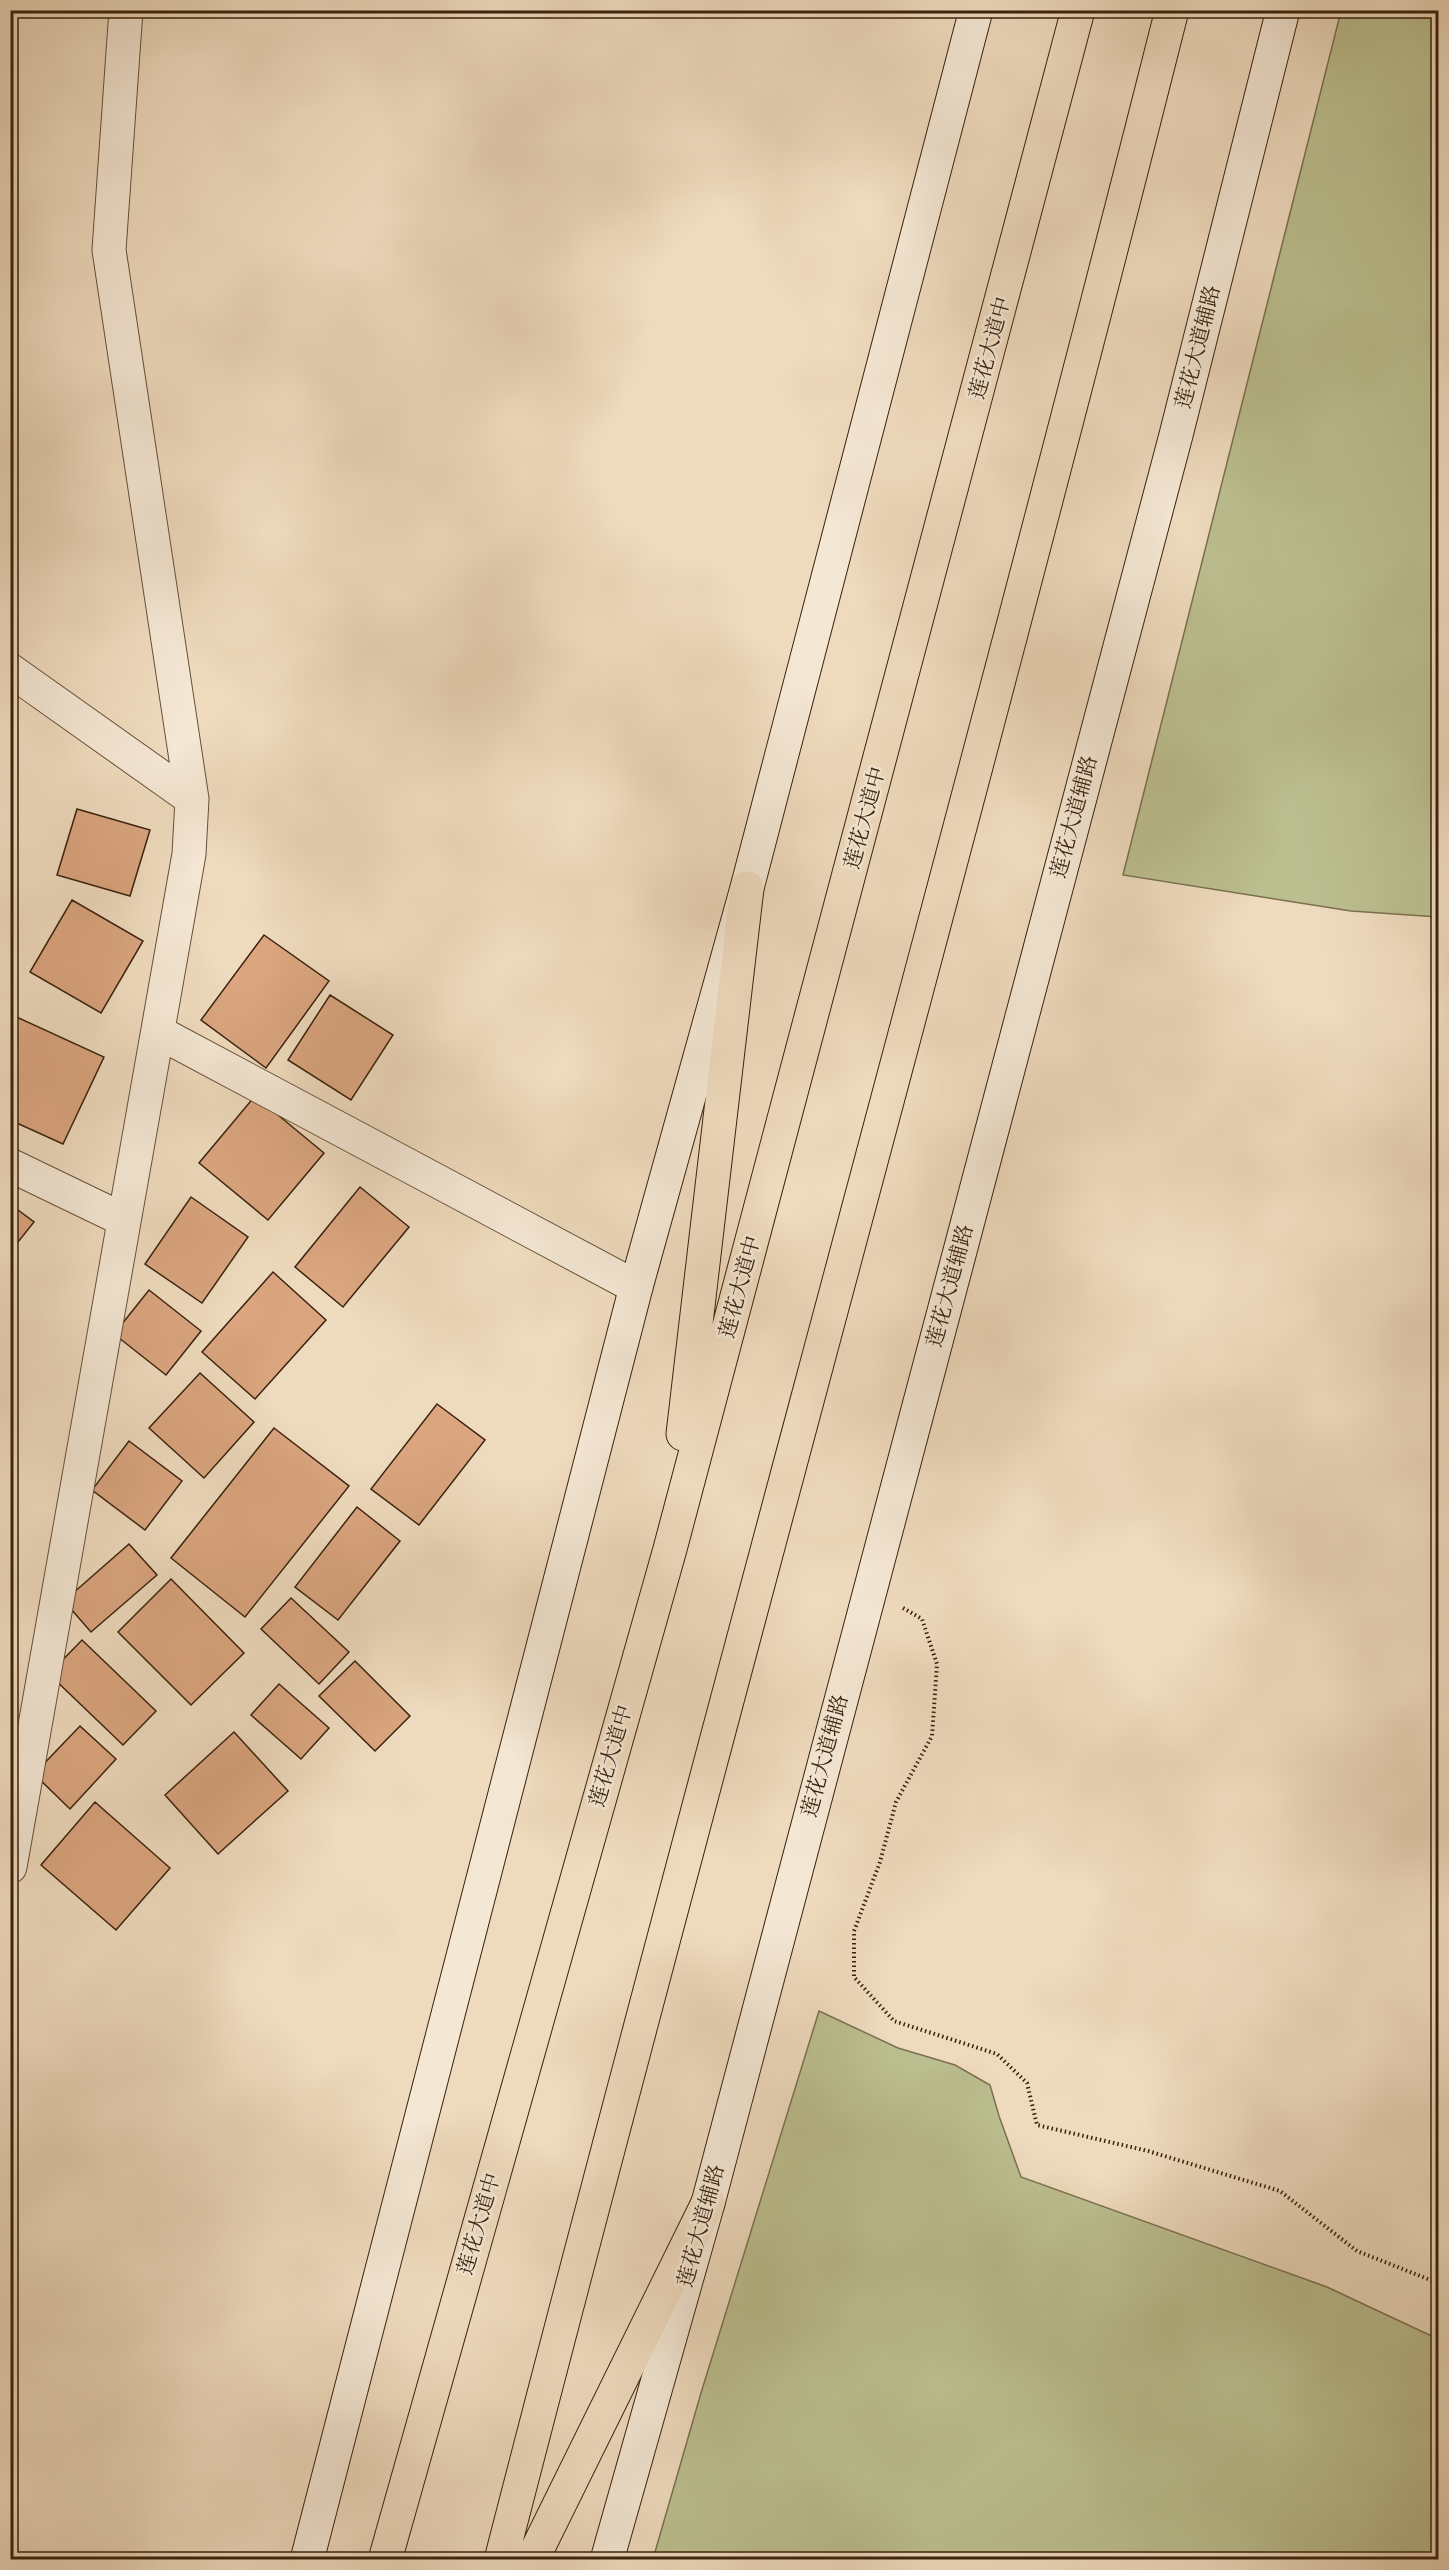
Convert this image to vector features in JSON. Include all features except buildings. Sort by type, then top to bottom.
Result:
[{"type":"main road","name":"莲花大道中","points":[[385,2559],[670,1549],[1078,10]]},
{"type":"main road","points":[[501,2559],[596,2192],[1073,404],[1172,10]]},
{"type":"main road","points":[[670,1549],[747,888]]},
{"type":"main road","points":[[532,2559],[708,2203]]},
{"type":"main road","points":[[380,2559],[394,2524]]},
{"type":"street","points":[[10,1867],[189,854],[192,799],[109,250],[126,10]]},
{"type":"street","points":[[307,2559],[636,1287],[747,888],[976,10]]},
{"type":"street","name":"莲花大道辅路","points":[[607,2559],[708,2203],[1173,446],[1283,10]]},
{"type":"street","points":[[10,670],[192,799]]},
{"type":"street","points":[[158,1032],[636,1287]]},
{"type":"street","points":[[10,1165],[124,1220]]},
{"type":"path","points":[[870,1589],[922,1619],[937,1664],[932,1736],[896,1802],[880,1862],[854,1931],[854,1977],[894,2021],[997,2054],[1027,2083],[1036,2125],[1148,2151],[1280,2191],[1357,2251],[1438,2283]]},
{"type":"green space","points":[[1341,11],[1438,11],[1438,917],[1351,911],[1123,875]]},
{"type":"green space","points":[[819,2011],[898,2048],[955,2065],[990,2085],[1021,2177],[1327,2287],[1438,2339],[1438,2559],[653,2559],[701,2393]]}]
